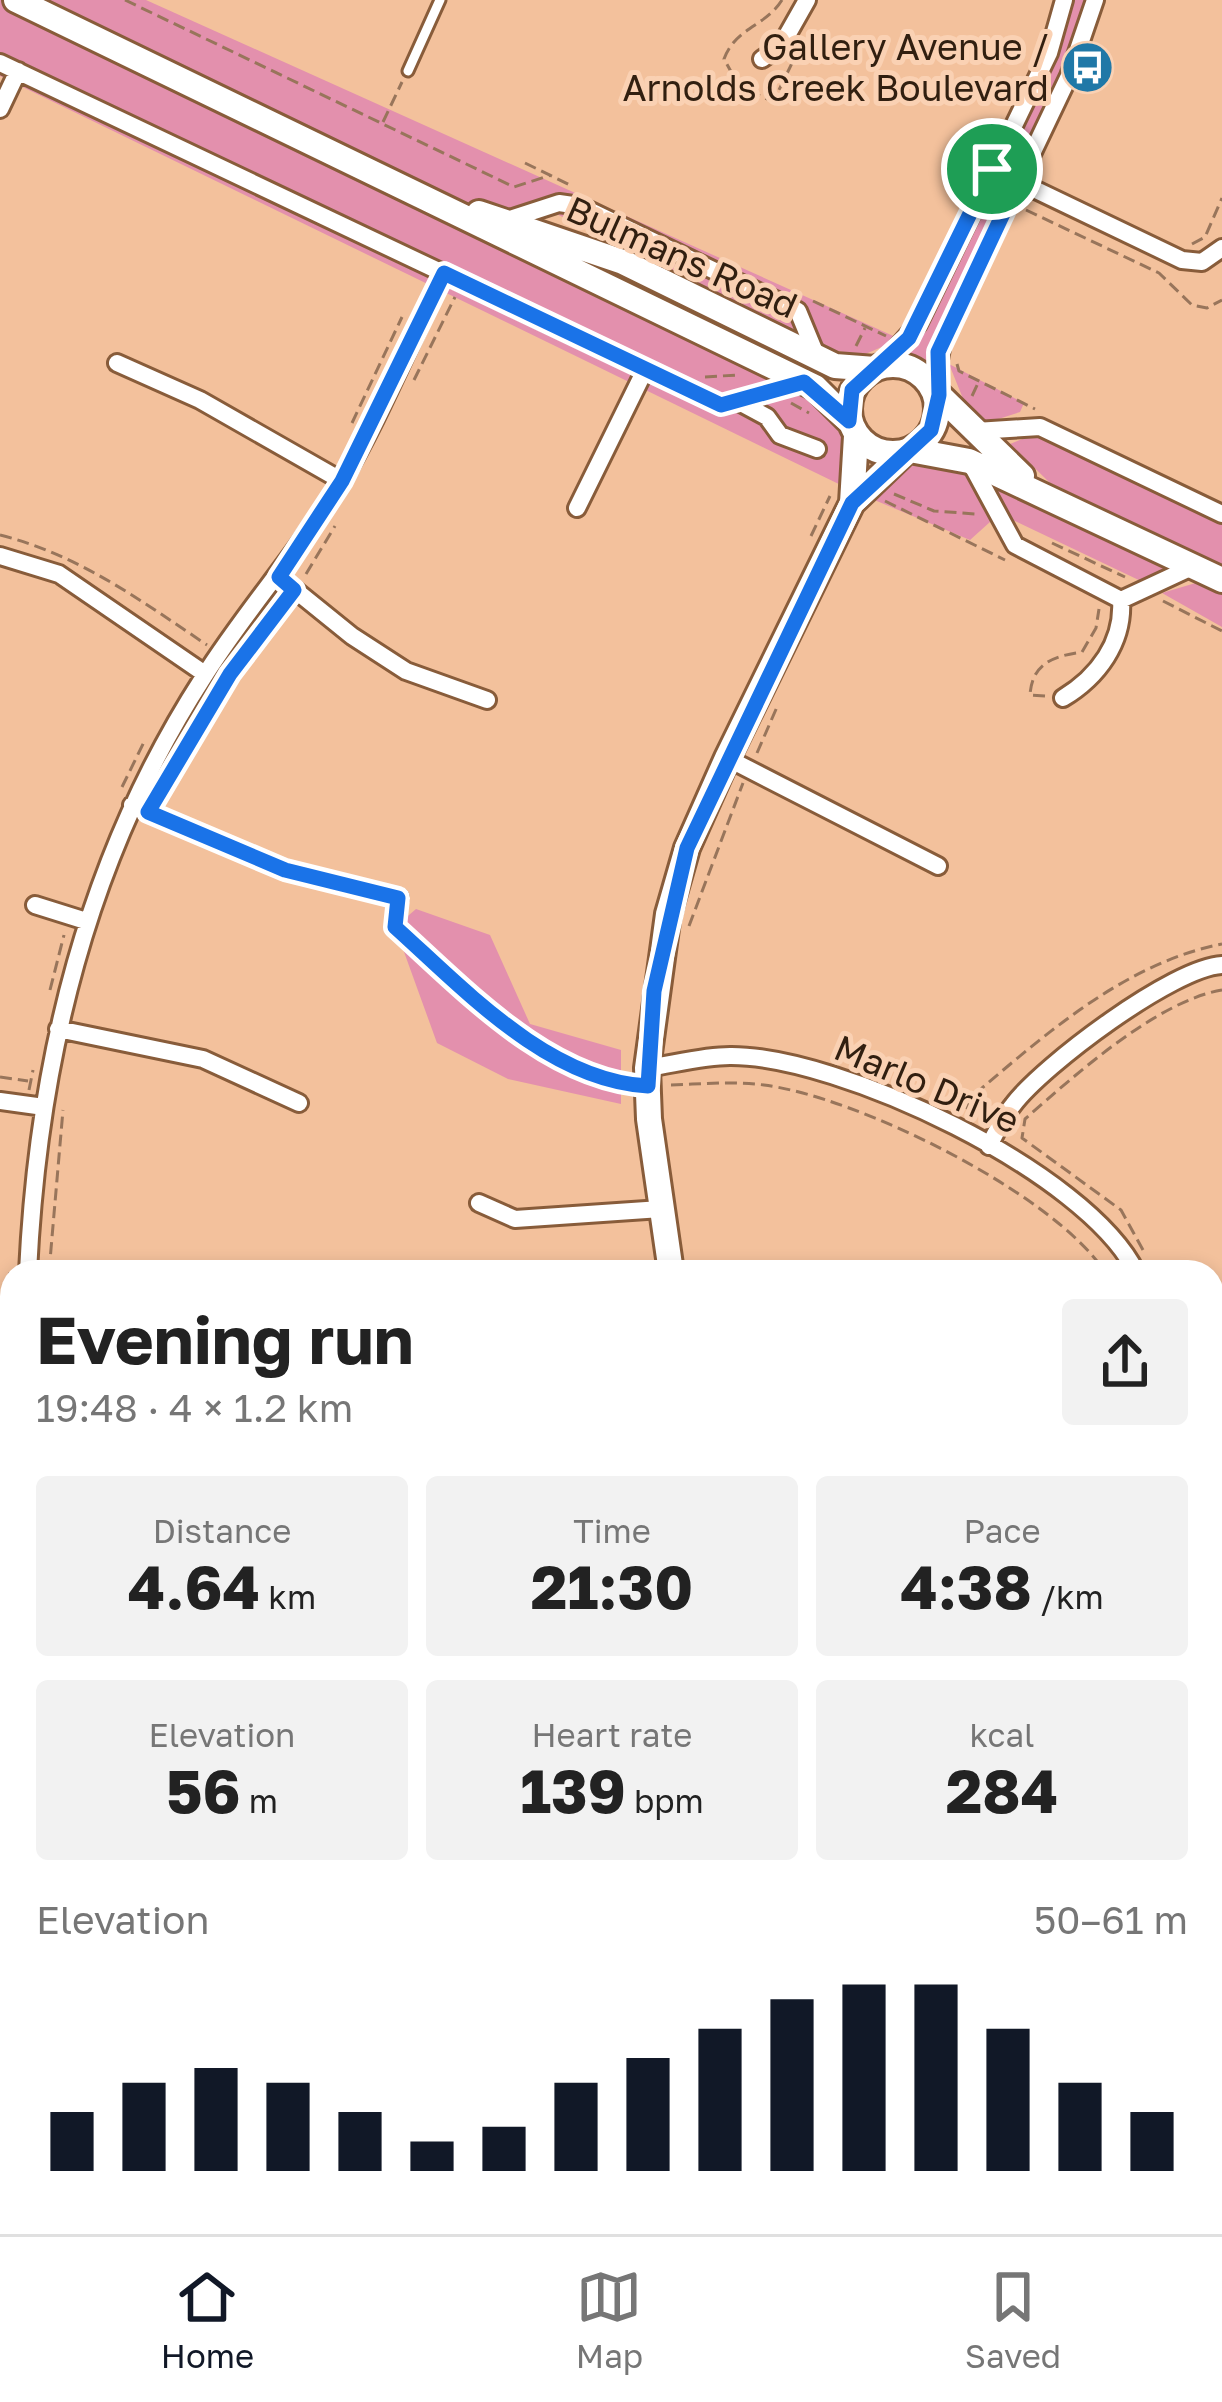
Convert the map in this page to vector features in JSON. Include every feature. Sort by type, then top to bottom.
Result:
[{"type":"street","name":"Bulmans Road","points":[[16,0],[804,382],[853,429]]},
{"type":"street","points":[[762,59],[781,46],[807,0]]},
{"type":"street","points":[[862,507],[852,390],[918,324],[1048,53],[1064,0]]},
{"type":"street","points":[[669,1260],[661,1209],[655,1080],[668,914],[687,848],[738,763],[862,507],[907,451],[931,430],[942,343],[1069,76],[1095,0]]},
{"type":"street","points":[[0,62],[721,405],[741,404],[804,382]]},
{"type":"street","points":[[0,110],[18,71]]},
{"type":"street","points":[[992,169],[1182,260],[1202,262],[1222,248]]},
{"type":"street","name":"Bulmans Road","points":[[392,181],[622,262],[847,369],[878,368]]},
{"type":"street","points":[[503,221],[559,203],[580,206],[798,311],[817,357]]},
{"type":"street","points":[[21,1260],[32,1189],[35,1106],[58,1029],[78,919],[124,803],[200,670],[279,577],[342,481],[444,273]]},
{"type":"street","points":[[117,363],[200,400],[342,481]]},
{"type":"street","points":[[878,368],[910,370],[1052,500]]},
{"type":"street","points":[[577,508],[645,370]]},
{"type":"street","points":[[767,416],[773,392]]},
{"type":"street","points":[[741,404],[767,416],[780,434],[817,448]]},
{"type":"street","points":[[975,430],[1040,427],[1222,514]]},
{"type":"street","points":[[853,429],[878,452],[907,451],[969,461],[1222,580]]},
{"type":"street","points":[[969,461],[1015,544],[1121,600]]},
{"type":"street","points":[[0,556],[58,574],[200,670]]},
{"type":"street","points":[[1121,600],[1192,567]]},
{"type":"street","points":[[279,577],[406,670],[487,700]]},
{"type":"street","points":[[1063,698],[1100,668],[1122,621],[1121,600]]},
{"type":"street","points":[[738,763],[938,866]]},
{"type":"street","points":[[124,803],[285,870],[398,898]]},
{"type":"street","points":[[35,905],[78,919]]},
{"type":"street","points":[[988,1146],[1033,1082],[1159,988],[1183,974],[1222,964]]},
{"type":"street","points":[[58,1029],[203,1059],[299,1103]]},
{"type":"street","name":"Marlo Drive","points":[[655,1080],[730,1055],[806,1068],[878,1094],[1035,1168],[1093,1213],[1137,1260]]},
{"type":"street","points":[[0,1101],[35,1106]]},
{"type":"street","points":[[479,1203],[515,1220],[661,1209]]},
{"type":"lane","points":[[408,71],[440,0]]},
{"type":"path","points":[[125,0],[514,187],[550,176],[525,163]]},
{"type":"path","points":[[1180,241],[1191,244],[1204,237],[1222,198]]},
{"type":"path","points":[[1024,211],[1160,273],[1192,305],[1207,308],[1222,299]]},
{"type":"path","points":[[407,395],[455,296]]},
{"type":"path","points":[[348,431],[408,304]]},
{"type":"path","points":[[862,507],[883,501],[1008,562]]},
{"type":"path","points":[[175,764],[230,674],[294,590],[341,515]]},
{"type":"path","points":[[0,535],[49,547],[120,585],[208,646],[200,670]]},
{"type":"path","points":[[1063,698],[1030,695],[1030,686],[1055,656],[1088,647],[1101,611],[1084,601]]},
{"type":"path","points":[[687,929],[738,763],[777,707]]},
{"type":"path","points":[[124,803],[147,738]]},
{"type":"path","points":[[398,898],[395,927],[511,1029],[611,1084],[655,1080],[763,1085],[864,1113],[1006,1184],[1065,1224],[1095,1260]]},
{"type":"path","points":[[49,993],[78,919]]},
{"type":"path","points":[[1140,1260],[1121,1210],[1022,1138],[961,1118],[975,1094],[1060,1021],[1183,952],[1222,944]]},
{"type":"path","points":[[1022,1138],[1025,1119],[1079,1072],[1194,994],[1222,990]]},
{"type":"path","points":[[35,1059],[30,1081],[35,1106]]},
{"type":"path","points":[[0,1077],[30,1081]]},
{"type":"path","points":[[51,1260],[63,1112]]},
{"type":"shaded area","points":[[0,0],[146,0],[900,339],[861,356],[834,350],[530,201],[503,221],[804,387],[842,418],[867,456],[847,488],[0,76]]},
{"type":"shaded area","points":[[1069,0],[1086,0],[1077,41],[961,287],[928,375],[901,361],[914,349],[1041,85]]},
{"type":"shaded area","points":[[949,364],[1024,403],[1020,412],[989,422],[968,411]]},
{"type":"shaded area","points":[[1044,436],[1222,521],[1222,565],[1050,483],[1010,444]]},
{"type":"shaded area","points":[[948,458],[1172,569],[1145,583],[1015,521],[990,522],[970,540],[872,499],[905,470]]},
{"type":"shaded area","points":[[1199,582],[1222,592],[1222,627],[1162,593]]},
{"type":"shaded area","points":[[416,909],[490,935],[530,1024],[621,1050],[621,1104],[508,1079],[437,1043],[395,927]]},
{"type":"place","name":"Gallery Avenue / Arnolds Creek Boulevard","points":[[1088,68]]},
{"type":"route","points":[[992,169],[1018,182],[938,352],[934,387],[939,395],[931,430],[922,442],[882,470],[852,503],[687,848],[668,914],[654,991],[648,1086],[611,1084],[511,1029],[395,927],[398,898],[285,870],[148,812],[230,674],[294,590],[279,577],[342,481],[444,273],[721,405],[741,404],[804,382],[825,395],[849,421],[852,390],[899,350],[918,324],[992,169]]}]
